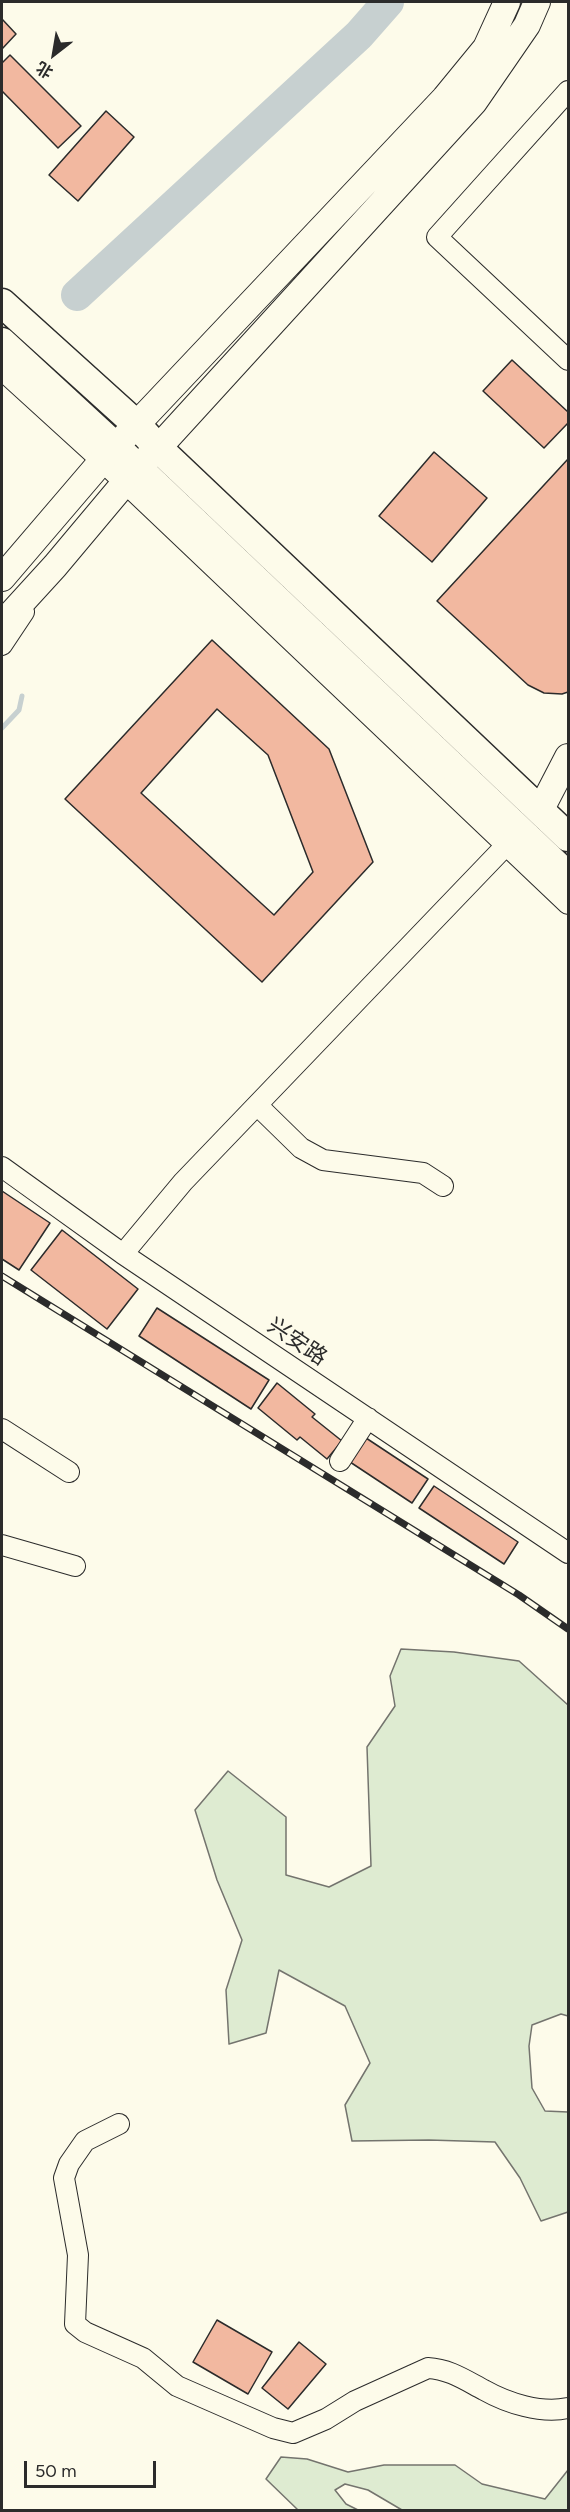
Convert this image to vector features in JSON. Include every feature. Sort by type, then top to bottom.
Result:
[{"type":"highway","points":[[2,303],[137,425],[140,466],[514,838],[568,876]]},
{"type":"highway","points":[[2,342],[109,454],[140,466],[568,837]]},
{"type":"main road","points":[[7,570],[109,454],[445,98],[486,48],[507,2]]},
{"type":"main road","points":[[2,624],[140,466],[474,102],[527,25],[537,2]]},
{"type":"main road","points":[[540,811],[568,757]]},
{"type":"main road","points":[[540,811],[568,792]]},
{"type":"street","points":[[568,91],[437,237],[568,360]]},
{"type":"street","points":[[2,370],[109,454]]},
{"type":"street","points":[[2,645],[55,566]]},
{"type":"street","points":[[123,1254],[183,1182],[540,811]]},
{"type":"street","points":[[514,838],[568,904]]},
{"type":"street","points":[[257,1105],[301,1148],[323,1160],[423,1173],[443,1186]]},
{"type":"street","name":"兴安路","points":[[2,1167],[123,1254],[566,1548]]},
{"type":"street","points":[[340,1461],[368,1418]]},
{"type":"street","points":[[2,1429],[69,1472]]},
{"type":"street","points":[[2,1545],[75,1566]]},
{"type":"street","points":[[119,2124],[85,2141],[69,2164],[64,2178],[78,2255],[75,2324],[85,2332],[143,2358],[177,2386],[273,2428],[293,2433],[326,2419],[355,2401],[428,2368],[438,2368],[459,2376],[486,2391],[530,2408],[568,2408]]},
{"type":"green space","points":[[401,1649],[454,1652],[519,1661],[568,1705],[568,2016],[561,2014],[532,2025],[529,2046],[532,2088],[545,2111],[568,2112],[568,2212],[541,2221],[520,2178],[495,2142],[352,2141],[345,2105],[370,2063],[345,2006],[279,1970],[266,2033],[229,2044],[226,1990],[242,1940],[217,1880],[195,1810],[228,1771],[286,1817],[286,1875],[329,1887],[371,1866],[367,1747],[395,1706],[390,1676]]},
{"type":"green space","points":[[281,2457],[307,2459],[348,2472],[384,2465],[455,2465],[482,2484],[545,2499],[568,2470],[568,2510],[402,2510],[368,2490],[345,2484],[335,2490],[346,2504],[358,2510],[298,2510],[266,2479]]},
{"type":"building","points":[[2,19],[16,34],[2,49]]},
{"type":"building","points":[[10,55],[81,126],[58,148],[2,91],[2,63]]},
{"type":"building","points":[[106,111],[134,137],[78,201],[49,175]]},
{"type":"building","points":[[512,360],[568,412],[568,423],[544,448],[483,391]]},
{"type":"building","points":[[434,452],[487,498],[432,562],[379,516]]},
{"type":"building","points":[[568,459],[568,692],[544,693],[528,685],[437,601]]},
{"type":"building","points":[[212,640],[329,749],[373,862],[262,982],[65,799]],"holes":[[[217,709],[268,755],[313,872],[274,915],[141,793]]]},
{"type":"building","points":[[2,1191],[50,1223],[19,1270],[2,1259]]},
{"type":"building","points":[[62,1230],[138,1289],[107,1329],[31,1270]]},
{"type":"building","points":[[157,1308],[269,1380],[251,1409],[139,1336]]},
{"type":"building","points":[[277,1383],[315,1414],[312,1417],[342,1441],[327,1459],[300,1437],[297,1440],[258,1408]]},
{"type":"building","points":[[363,1436],[428,1479],[412,1503],[347,1460]]},
{"type":"building","points":[[434,1486],[518,1542],[504,1564],[419,1508]]},
{"type":"building","points":[[217,2320],[272,2352],[248,2394],[193,2362]]},
{"type":"building","points":[[299,2342],[326,2364],[288,2409],[262,2388]]},
{"type":"waterway","points":[[77,295],[359,35],[388,2]]},
{"type":"waterway","points":[[2,728],[19,710],[22,696]]},
{"type":"railway","points":[[2,1276],[519,1595],[568,1629]]}]
